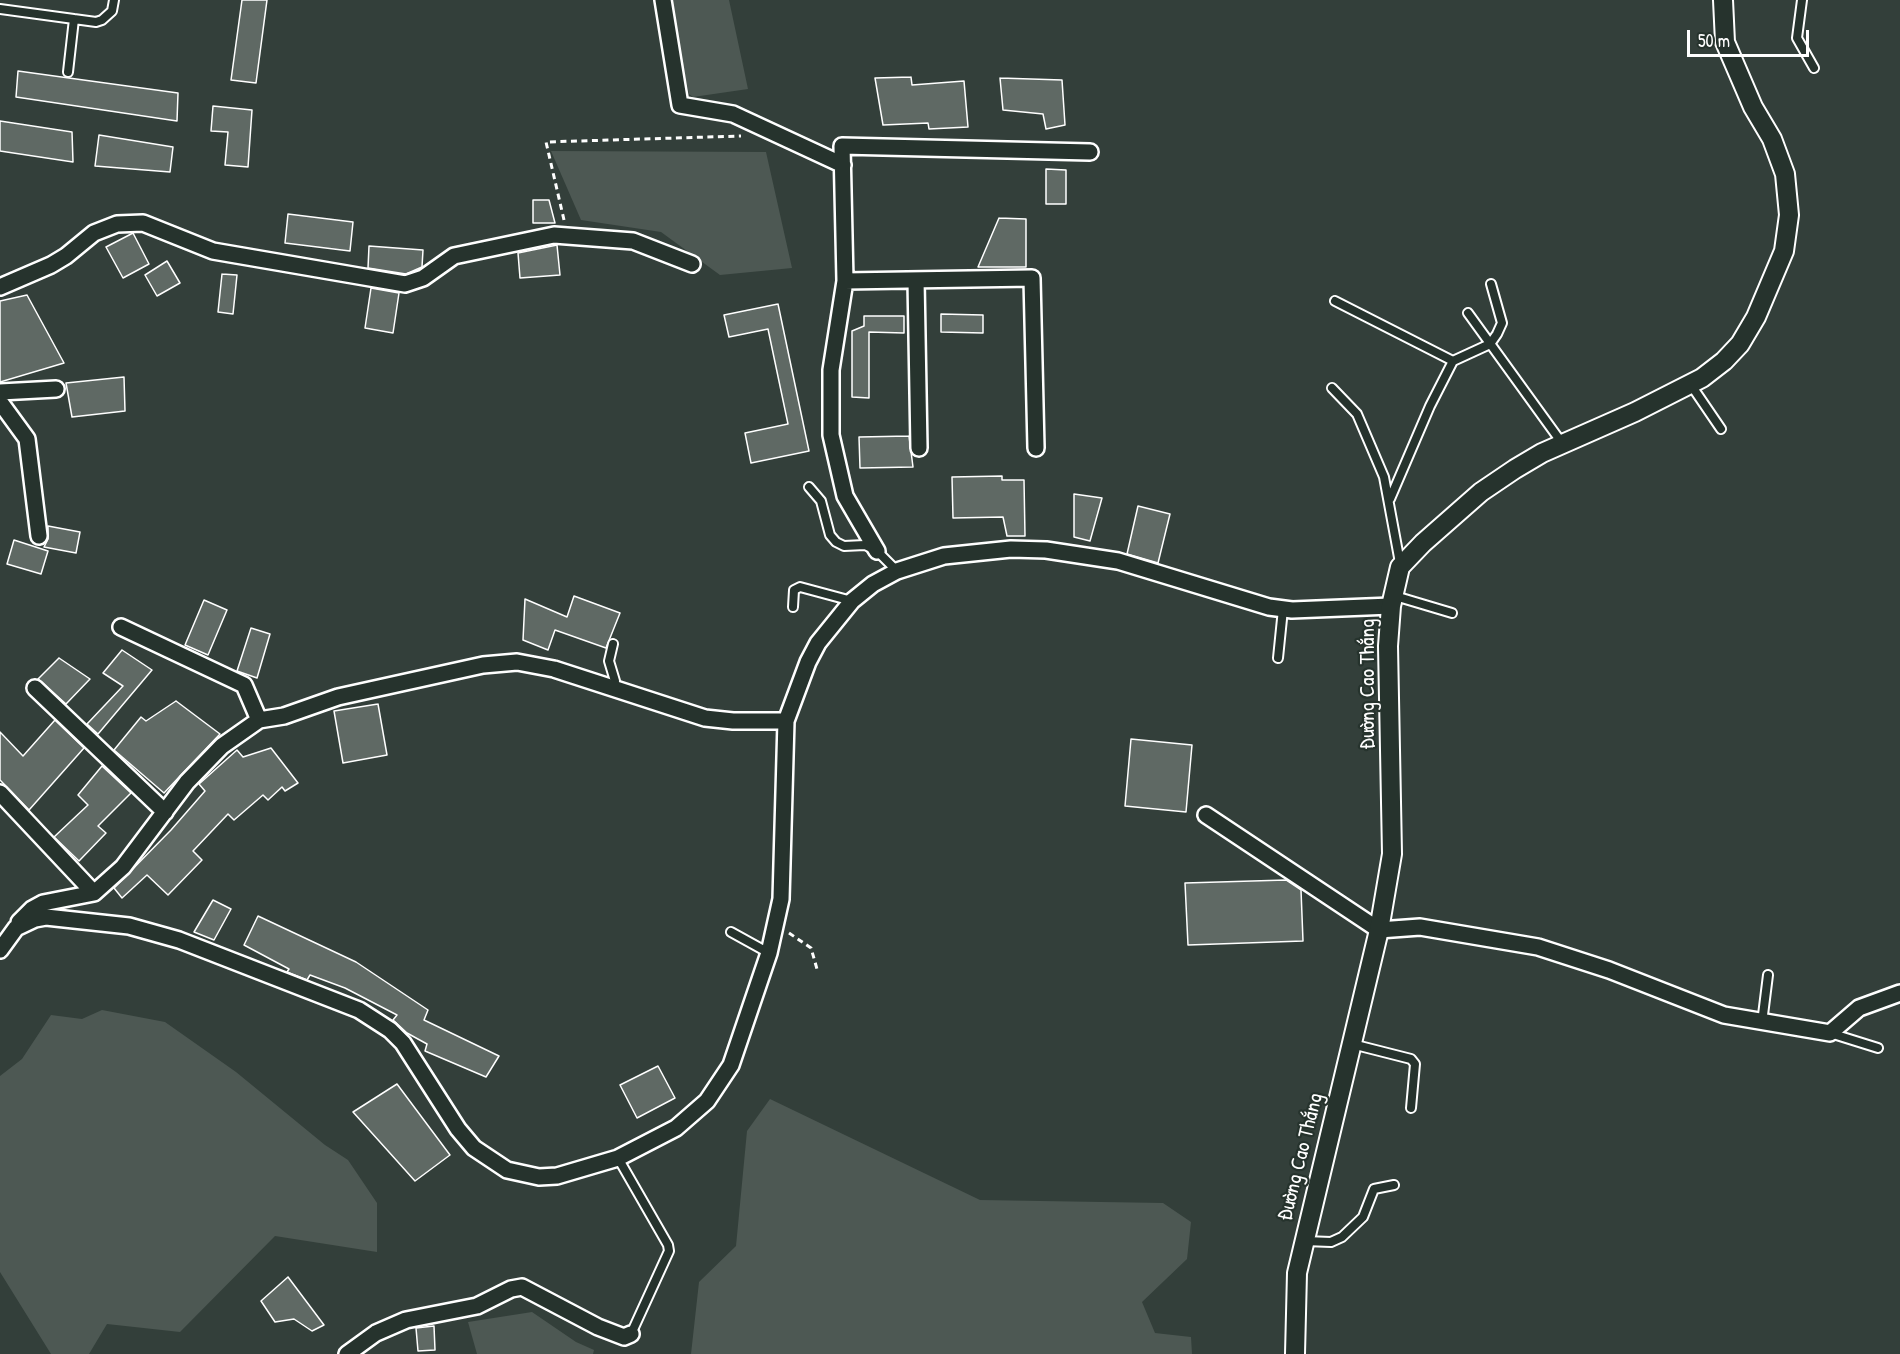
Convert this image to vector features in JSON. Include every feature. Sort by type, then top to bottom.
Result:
[{"type":"street","points":[[663,0],[680,105],[733,114],[843,165]]},
{"type":"street","points":[[1400,567],[1481,492],[1533,458],[1690,384],[1724,361],[1740,344],[1756,317],[1784,251],[1789,215],[1785,174],[1725,42],[1722,0]]},
{"type":"street","points":[[877,551],[845,496],[831,435],[831,370],[845,281],[842,146],[1090,152]]},
{"type":"street","points":[[0,287],[51,265],[94,233],[117,224],[143,223],[213,251],[405,284],[423,278],[454,256],[554,235],[633,241],[692,264]]},
{"type":"street","points":[[845,281],[1032,278],[1036,448]]},
{"type":"street","points":[[916,280],[919,448]]},
{"type":"street","points":[[0,392],[56,389]]},
{"type":"street","points":[[0,402],[27,438],[39,536]]},
{"type":"street","points":[[16,928],[35,919],[46,918],[129,926],[179,940],[359,1010],[390,1030],[403,1043],[458,1129],[474,1148],[507,1170],[539,1177],[557,1176],[618,1158],[676,1128],[707,1101],[731,1065],[770,953],[775,929],[784,867],[786,721],[818,642],[852,602],[873,584],[897,571],[944,556],[976,552],[1046,550],[1118,561],[1256,604],[1283,609],[1392,601]]},
{"type":"street","name":"Đường Cao Thắng","points":[[1295,1354],[1297,1273],[1379,930],[1393,832],[1388,646],[1392,601],[1400,567]]},
{"type":"street","points":[[121,627],[244,685],[259,720]]},
{"type":"street","points":[[0,950],[21,918],[43,903],[94,893],[123,867],[187,782],[222,746],[259,720],[284,716],[338,697],[502,662],[534,664],[705,718],[786,721]]},
{"type":"street","points":[[35,688],[165,812]]},
{"type":"street","points":[[0,794],[94,893]]},
{"type":"street","points":[[1206,815],[1379,930],[1420,927],[1538,948],[1609,970],[1701,1008],[1762,1023],[1830,1033],[1859,1008],[1900,993]]},
{"type":"street","points":[[347,1354],[376,1334],[406,1320],[477,1306],[511,1288],[522,1287],[598,1327],[624,1337],[631,1334]]},
{"type":"lane","points":[[0,9],[74,19],[102,20],[112,10],[114,0]]},
{"type":"lane","points":[[1802,0],[1797,38],[1814,68]]},
{"type":"lane","points":[[68,72],[74,19]]},
{"type":"lane","points":[[1390,499],[1430,406],[1453,361],[1490,344],[1502,323],[1491,284]]},
{"type":"lane","points":[[1335,301],[1453,361]]},
{"type":"lane","points":[[1468,313],[1562,443]]},
{"type":"lane","points":[[1690,384],[1721,429]]},
{"type":"lane","points":[[1332,388],[1357,414],[1390,499],[1400,567]]},
{"type":"lane","points":[[809,487],[821,501],[830,535],[836,542],[844,546],[865,545],[877,551],[897,571]]},
{"type":"lane","points":[[793,607],[794,590],[800,587],[852,602]]},
{"type":"lane","points":[[1392,601],[1452,614]]},
{"type":"lane","points":[[1278,658],[1283,609]]},
{"type":"lane","points":[[613,644],[609,661],[615,681],[613,689]]},
{"type":"lane","points":[[730,932],[770,953]]},
{"type":"lane","points":[[1762,1023],[1768,975]]},
{"type":"lane","points":[[1830,1033],[1878,1048]]},
{"type":"lane","points":[[1352,1044],[1411,1059],[1415,1064],[1411,1108]]},
{"type":"lane","points":[[618,1158],[668,1245],[669,1251],[631,1334]]},
{"type":"lane","points":[[1304,1240],[1331,1242],[1342,1237],[1363,1217],[1374,1189],[1395,1185]]},
{"type":"path","points":[[568,236],[546,142],[741,136]]},
{"type":"path","points":[[775,929],[790,933],[806,943],[811,948],[817,969]]},
{"type":"shaded area","points":[[669,0],[729,0],[748,89],[693,97],[689,94]]},
{"type":"shaded area","points":[[551,151],[766,152],[792,268],[720,275],[661,232],[581,220]]},
{"type":"shaded area","points":[[102,1010],[165,1022],[236,1072],[325,1145],[348,1160],[377,1203],[377,1252],[275,1236],[180,1332],[107,1324],[89,1354],[51,1354],[0,1272],[0,1076],[22,1059],[51,1015],[82,1019]]},
{"type":"shaded area","points":[[770,1099],[980,1200],[1163,1203],[1191,1222],[1187,1259],[1142,1302],[1155,1333],[1191,1337],[1192,1354],[691,1354],[699,1282],[736,1246],[747,1131]]},
{"type":"shaded area","points":[[532,1312],[576,1342],[594,1350],[593,1354],[477,1354],[468,1322]]},
{"type":"building","points":[[242,0],[267,0],[256,83],[231,80]]},
{"type":"building","points":[[18,71],[178,93],[177,121],[16,97]]},
{"type":"building","points":[[911,77],[912,85],[964,81],[968,127],[929,129],[928,123],[883,125],[875,78]]},
{"type":"building","points":[[1000,78],[1062,80],[1065,125],[1046,129],[1043,114],[1003,110]]},
{"type":"building","points":[[213,106],[252,110],[248,167],[225,165],[228,132],[211,131]]},
{"type":"building","points":[[0,121],[72,132],[73,162],[0,151]]},
{"type":"building","points":[[99,135],[173,147],[170,172],[95,166]]},
{"type":"building","points":[[1046,169],[1066,170],[1066,204],[1046,204]]},
{"type":"building","points":[[533,200],[549,200],[555,223],[533,223]]},
{"type":"building","points":[[288,214],[353,222],[350,251],[285,243]]},
{"type":"building","points":[[999,218],[1026,219],[1026,267],[978,267]]},
{"type":"building","points":[[133,233],[149,264],[123,278],[106,247]]},
{"type":"building","points":[[557,245],[560,275],[520,278],[518,253]]},
{"type":"building","points":[[369,246],[423,250],[422,267],[406,274],[368,268]]},
{"type":"building","points":[[167,261],[180,283],[157,296],[145,275]]},
{"type":"building","points":[[222,274],[237,275],[233,314],[218,312]]},
{"type":"building","points":[[371,288],[399,293],[393,333],[365,328]]},
{"type":"building","points":[[27,295],[64,363],[0,382],[0,301]]},
{"type":"building","points":[[778,304],[809,451],[751,463],[745,433],[788,424],[768,329],[729,337],[724,315]]},
{"type":"building","points":[[941,314],[983,315],[983,333],[941,332]]},
{"type":"building","points":[[864,316],[904,316],[904,333],[869,332],[869,398],[852,397],[852,331],[864,326]]},
{"type":"building","points":[[124,377],[125,411],[72,417],[66,383]]},
{"type":"building","points":[[909,436],[913,467],[860,468],[859,437]]},
{"type":"building","points":[[1002,476],[1002,480],[1024,480],[1025,536],[1007,536],[1003,517],[953,518],[952,477]]},
{"type":"building","points":[[1074,494],[1102,498],[1090,541],[1074,537]]},
{"type":"building","points":[[1138,506],[1170,514],[1158,563],[1127,554]]},
{"type":"building","points":[[48,526],[80,532],[76,553],[44,547],[48,539]]},
{"type":"building","points":[[14,540],[48,551],[41,574],[7,564]]},
{"type":"building","points":[[574,596],[620,613],[606,648],[555,630],[548,650],[523,640],[525,599],[567,617]]},
{"type":"building","points":[[204,600],[227,610],[208,655],[185,645]]},
{"type":"building","points":[[251,628],[270,634],[257,678],[237,671]]},
{"type":"building","points":[[122,650],[152,670],[98,734],[87,724],[123,686],[103,673]]},
{"type":"building","points":[[59,658],[90,679],[66,704],[38,679]]},
{"type":"building","points":[[176,701],[220,734],[164,793],[114,750],[141,717],[146,721]]},
{"type":"building","points":[[378,704],[387,755],[343,763],[334,711]]},
{"type":"building","points":[[55,720],[84,748],[29,810],[0,780],[0,732],[23,756]]},
{"type":"building","points":[[1131,739],[1192,745],[1186,812],[1125,806]]},
{"type":"building","points":[[271,748],[298,783],[285,791],[282,787],[268,800],[263,795],[234,820],[228,814],[193,851],[202,860],[168,895],[147,875],[122,898],[114,888],[171,830],[205,791],[199,784],[237,750],[243,757]]},
{"type":"building","points":[[102,766],[131,793],[98,826],[106,833],[79,861],[54,837],[88,805],[78,795]]},
{"type":"building","points":[[1286,880],[1301,890],[1303,941],[1188,945],[1185,883]]},
{"type":"building","points":[[213,900],[231,909],[214,940],[194,932]]},
{"type":"building","points":[[258,916],[356,962],[428,1010],[424,1020],[499,1056],[486,1077],[425,1051],[427,1044],[407,1033],[393,1020],[397,1015],[345,988],[310,975],[307,980],[287,972],[289,969],[244,945]]},
{"type":"building","points":[[658,1066],[675,1098],[637,1118],[620,1085]]},
{"type":"building","points":[[397,1084],[450,1155],[415,1181],[353,1112]]},
{"type":"building","points":[[288,1277],[324,1325],[312,1331],[294,1319],[275,1322],[261,1301]]},
{"type":"building","points":[[434,1326],[435,1350],[418,1351],[416,1328]]}]
